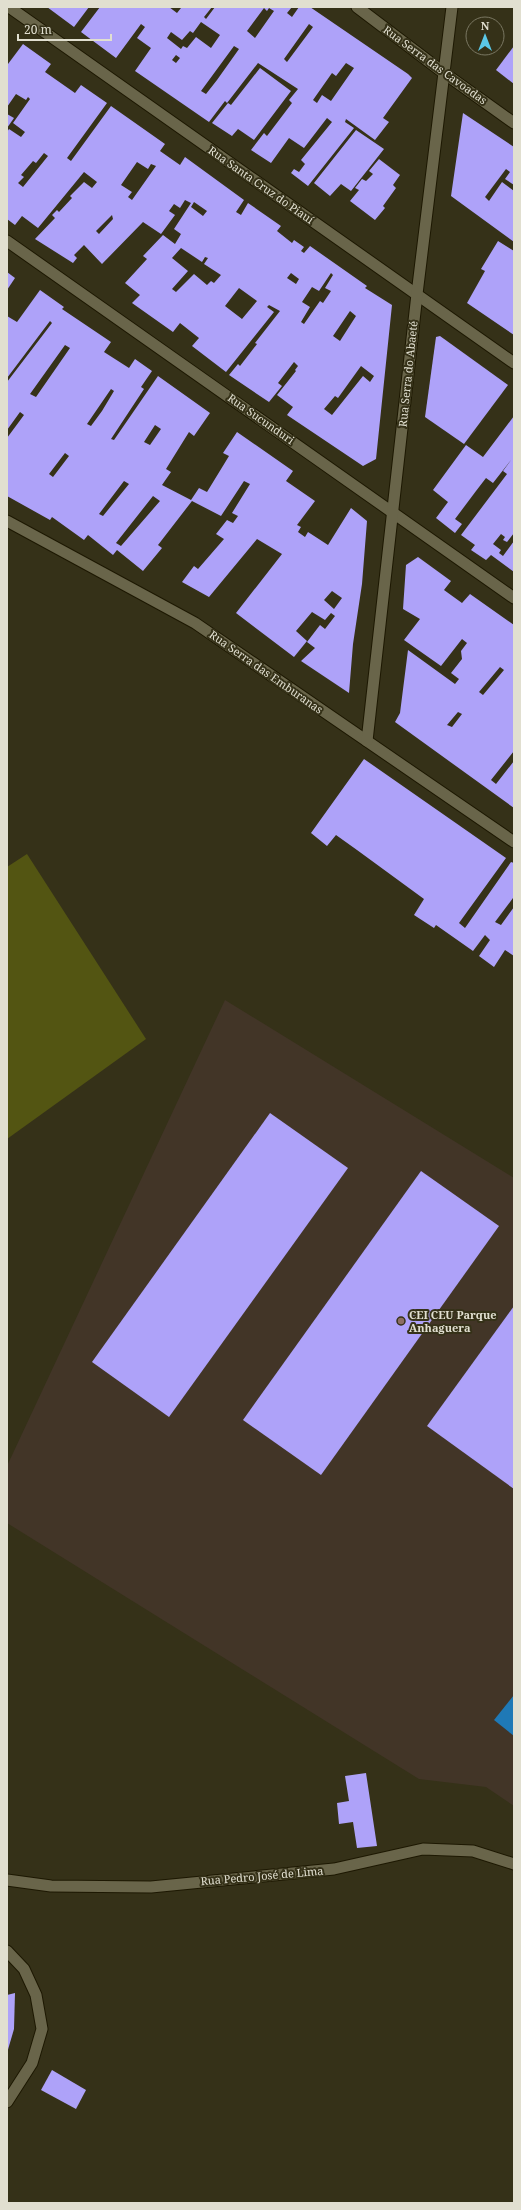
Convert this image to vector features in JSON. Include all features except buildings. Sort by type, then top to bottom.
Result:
[{"type":"street","name":"Rua Santa Cruz do Piauí","points":[[9,7],[514,363]]},
{"type":"street","name":"Rua Serra das Cavoadas","points":[[357,7],[444,73],[514,122]]},
{"type":"street","name":"Rua Serra do Abaeté","points":[[367,741],[416,294],[452,7]]},
{"type":"street","name":"Rua Sucunduri","points":[[7,241],[514,598]]},
{"type":"street","name":"Rua Serra das Emburanas","points":[[7,521],[195,623],[514,842]]},
{"type":"street","name":"Rua Pedro José de Lima","points":[[7,1880],[51,1886],[151,1887],[334,1870],[423,1849],[473,1851],[514,1864]]},
{"type":"street","points":[[7,1951],[24,1969],[36,1995],[42,2029],[32,2063],[7,2102]]},
{"type":"shaded area","points":[[27,854],[146,1039],[7,1139],[7,867]]},
{"type":"shaded area","points":[[225,1000],[514,1178],[514,1806],[486,1787],[419,1779],[7,1523],[7,1466]]},
{"type":"water","points":[[514,1695],[514,1736],[494,1720]]},
{"type":"place","name":"CEI CEU Parque Anhaguera","points":[[401,1321]]}]
